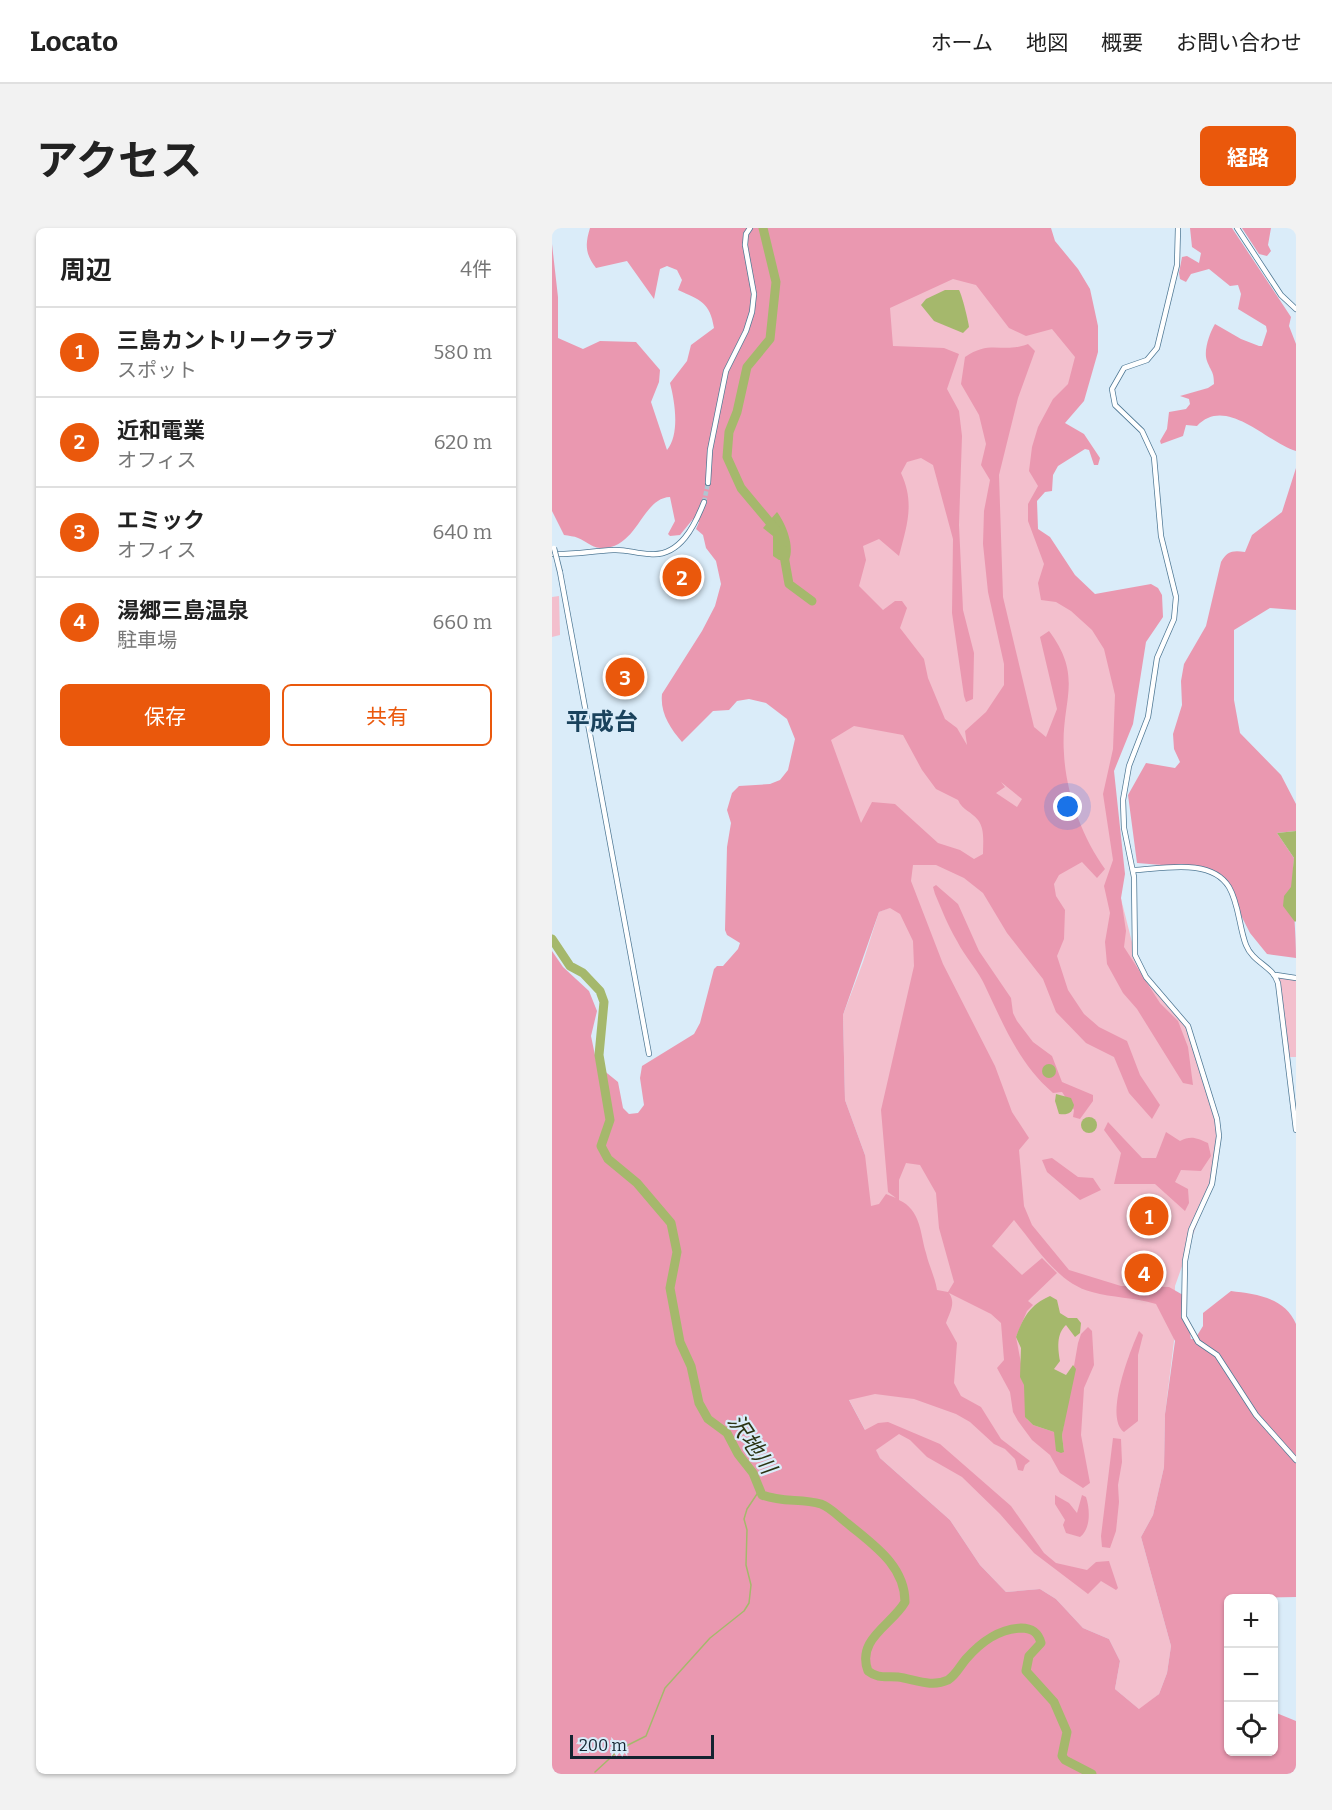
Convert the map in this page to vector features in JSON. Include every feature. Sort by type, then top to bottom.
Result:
[{"type":"street","points":[[708,483],[710,450],[726,371],[746,331],[752,312],[754,294],[745,245],[746,234],[750,228]]},
{"type":"street","points":[[1178,228],[1177,265],[1157,348],[1147,360],[1124,368],[1112,389],[1115,405],[1142,431],[1154,457],[1161,536],[1176,597],[1174,619],[1156,658],[1148,717],[1125,786],[1124,820],[1133,870],[1135,955],[1139,966],[1188,1026],[1195,1044],[1219,1136],[1216,1170],[1191,1230],[1185,1261],[1184,1317],[1198,1342],[1217,1355],[1256,1415],[1296,1460]]},
{"type":"street","points":[[1237,228],[1281,295],[1296,309]]},
{"type":"street","points":[[552,554],[578,555],[624,549],[652,555],[662,553],[687,536],[704,502]]},
{"type":"street","points":[[552,542],[560,572],[649,1054]]},
{"type":"street","points":[[1133,870],[1199,868],[1216,875],[1229,888],[1250,952],[1276,975],[1296,978]]},
{"type":"street","points":[[1276,975],[1296,1130]]},
{"type":"shaded area","points":[[590,228],[1051,228],[1055,241],[1078,269],[1090,289],[1098,326],[1098,352],[1084,401],[1065,423],[1084,434],[1100,458],[1098,465],[1094,465],[1089,450],[1085,449],[1058,466],[1053,475],[1052,491],[1045,492],[1037,501],[1038,529],[1050,537],[1075,575],[1095,594],[1151,584],[1158,588],[1162,595],[1163,617],[1146,642],[1133,724],[1114,771],[1125,874],[1121,898],[1126,931],[1124,947],[1160,1003],[1178,1021],[1188,1047],[1193,1085],[1183,1083],[1137,1009],[1123,993],[1107,964],[1105,942],[1110,913],[1104,886],[1113,860],[1103,794],[1113,749],[1115,695],[1104,649],[1092,630],[1071,611],[1056,602],[1041,600],[1038,583],[1044,564],[1028,521],[1028,504],[1038,486],[1029,471],[1032,447],[1038,427],[1053,399],[1068,384],[1075,357],[1052,329],[1026,336],[1009,328],[976,285],[953,279],[890,308],[893,346],[944,348],[959,354],[947,389],[959,411],[962,436],[959,525],[963,610],[974,653],[973,699],[966,702],[964,696],[952,613],[953,539],[933,465],[921,458],[907,462],[901,473],[909,504],[907,524],[899,556],[879,539],[863,546],[866,560],[859,586],[883,610],[895,601],[902,601],[907,608],[900,628],[924,659],[928,678],[945,719],[957,728],[967,745],[965,731],[986,712],[1004,685],[1004,664],[988,592],[983,544],[984,511],[990,480],[981,465],[986,444],[979,415],[961,384],[965,357],[982,349],[1011,348],[1028,344],[1035,351],[1018,398],[999,475],[1003,597],[1034,727],[1046,737],[1057,709],[1040,637],[1049,631],[1066,663],[1069,677],[1064,735],[1065,769],[1082,829],[1105,869],[1097,878],[1082,862],[1059,875],[1054,884],[1056,896],[1065,910],[1064,939],[1057,956],[1068,990],[1084,1014],[1099,1027],[1127,1041],[1140,1075],[1160,1105],[1152,1119],[1129,1093],[1114,1057],[1086,1043],[1056,1012],[1043,979],[1007,933],[983,893],[964,878],[936,865],[913,865],[911,881],[943,964],[995,1066],[1012,1112],[1029,1138],[1019,1150],[1024,1206],[1032,1225],[1069,1270],[1121,1286],[1169,1287],[1183,1295],[1191,1339],[1195,1339],[1203,1326],[1203,1313],[1231,1291],[1277,1302],[1285,1308],[1296,1324],[1296,1597],[1278,1597],[1278,1594],[1224,1594],[1224,1756],[1278,1756],[1278,1714],[1296,1721],[1296,1774],[552,1774],[552,951],[563,967],[589,991],[597,1011],[591,1036],[597,1065],[618,1082],[623,1108],[629,1114],[638,1113],[644,1105],[640,1078],[642,1066],[694,1034],[700,1023],[714,969],[717,966],[723,966],[738,949],[740,943],[727,935],[725,930],[727,847],[731,823],[727,810],[732,793],[739,786],[770,784],[780,780],[788,770],[795,739],[787,719],[766,703],[749,699],[737,701],[729,710],[713,711],[682,742],[667,720],[662,694],[702,631],[715,606],[721,584],[716,561],[706,548],[703,535],[696,529],[699,522],[693,519],[680,535],[670,536],[668,534],[675,521],[670,497],[652,506],[623,541],[613,546],[600,548],[576,537],[564,535],[552,511],[552,244],[558,297],[558,338],[583,349],[600,341],[636,342],[660,370],[659,382],[651,402],[667,450],[675,427],[675,408],[670,383],[687,361],[691,345],[714,328],[707,307],[692,296],[678,290],[682,280],[677,270],[667,266],[660,269],[654,299],[627,261],[596,268],[588,253]],"holes":[[[854,726],[903,735],[922,770],[936,789],[958,800],[978,820],[983,832],[983,854],[974,859],[960,850],[938,843],[895,804],[872,802],[861,823],[831,740]],[[1001,782],[1022,799],[1017,807],[996,793],[1005,787]],[[890,908],[900,914],[913,941],[914,966],[881,1110],[888,1192],[896,1198],[886,1194],[879,1204],[871,1206],[865,1155],[845,1100],[843,1015],[879,912]],[[906,1163],[920,1165],[936,1193],[939,1228],[954,1282],[948,1292],[937,1290],[916,1216],[906,1204],[899,1200],[899,1180]],[[1014,1220],[1048,1262],[1068,1281],[1092,1292],[1156,1304],[1175,1341],[1165,1414],[1164,1467],[1153,1515],[1141,1537],[1171,1646],[1167,1673],[1159,1694],[1139,1709],[1115,1689],[1120,1661],[1109,1639],[1083,1628],[1056,1599],[1040,1589],[1006,1592],[980,1565],[950,1520],[880,1458],[876,1450],[899,1434],[910,1440],[927,1457],[962,1477],[1000,1514],[1034,1553],[1088,1594],[1101,1581],[1116,1590],[1118,1588],[1109,1561],[1096,1562],[1087,1570],[1056,1563],[1044,1553],[1011,1506],[940,1444],[888,1422],[878,1423],[865,1430],[849,1400],[875,1394],[914,1399],[956,1414],[970,1422],[994,1444],[1005,1449],[1015,1459],[1018,1470],[1023,1471],[1025,1465],[1030,1461],[1001,1439],[981,1407],[961,1396],[954,1383],[957,1343],[946,1323],[952,1304],[949,1293],[991,1314],[1001,1323],[1004,1360],[997,1368],[1010,1392],[1013,1412],[1018,1421],[1032,1440],[1050,1455],[1060,1473],[1083,1488],[1090,1483],[1081,1435],[1084,1388],[1094,1365],[1092,1331],[1088,1327],[1081,1334],[1078,1343],[1062,1435],[1064,1452],[1054,1432],[1033,1425],[1027,1419],[1025,1384],[1016,1337],[1027,1311],[1033,1305],[1028,1301],[1057,1273],[1042,1258],[1022,1275],[992,1246]]]},
{"type":"shaded area","points":[[1190,228],[1232,228],[1291,317],[1289,326],[1296,344],[1296,451],[1246,423],[1220,416],[1208,418],[1197,426],[1186,425],[1183,436],[1161,444],[1160,441],[1167,429],[1169,412],[1186,409],[1190,404],[1189,399],[1180,396],[1214,384],[1213,374],[1206,357],[1206,347],[1215,324],[1259,346],[1262,346],[1267,331],[1266,326],[1238,309],[1241,294],[1238,285],[1230,286],[1209,269],[1191,274],[1186,282],[1180,279],[1182,257],[1187,256],[1199,263],[1201,253],[1192,247]]},
{"type":"shaded area","points":[[1242,228],[1271,228],[1268,245],[1271,251],[1267,256],[1259,254]]},
{"type":"shaded area","points":[[963,273],[1048,326],[1069,333],[1078,367],[1040,493],[1032,505],[1038,533],[1118,672],[1121,735],[1111,786],[1116,879],[1136,958],[1146,977],[1174,1008],[1193,1040],[1218,1127],[1216,1170],[1175,1286],[1174,1341],[1165,1414],[1164,1467],[1153,1515],[1141,1537],[1171,1646],[1167,1673],[1159,1694],[1140,1710],[1115,1689],[1120,1661],[1109,1639],[1083,1628],[1056,1599],[1040,1589],[1006,1592],[980,1565],[950,1520],[880,1458],[821,1347],[834,1307],[865,1155],[845,1100],[843,1015],[879,912],[889,908],[794,699],[887,344],[886,308]]},
{"type":"shaded area","points":[[945,290],[959,290],[969,327],[963,333],[934,321],[921,305],[926,299]]},
{"type":"shaded area","points":[[1296,468],[1296,610],[1270,608],[1234,630],[1234,700],[1240,733],[1281,775],[1296,804],[1296,831],[1277,833],[1294,858],[1296,958],[1267,954],[1250,933],[1223,880],[1199,868],[1137,863],[1128,795],[1146,763],[1175,768],[1180,762],[1174,749],[1173,734],[1182,705],[1181,681],[1184,664],[1206,626],[1221,562],[1231,552],[1245,552],[1252,535],[1282,512]]},
{"type":"shaded area","points":[[777,512],[789,536],[791,555],[789,560],[779,560],[773,556],[773,536],[763,528]]},
{"type":"shaded area","points":[[559,596],[560,635],[552,637],[552,597]]},
{"type":"shaded area","points":[[1296,831],[1295,922],[1283,906],[1284,896],[1291,887],[1294,858],[1277,833]]},
{"type":"shaded area","points":[[936,885],[958,904],[979,951],[1011,998],[1013,1013],[1017,1021],[1033,1042],[1052,1056],[1062,1082],[1093,1095],[1093,1101],[1080,1119],[1073,1117],[1074,1110],[1062,1092],[1053,1093],[1041,1082],[1014,1044],[983,982],[951,930],[935,894],[933,887]]},
{"type":"shaded area","points":[[1276,975],[1296,978],[1296,1057],[1286,1057]]},
{"type":"shaded area","points":[[1046,1064],[1052,1064],[1056,1071],[1052,1078],[1046,1078],[1042,1074],[1042,1068]]},
{"type":"shaded area","points":[[1056,1094],[1071,1098],[1074,1105],[1067,1114],[1059,1114],[1055,1101]]},
{"type":"shaded area","points":[[1086,1117],[1092,1117],[1097,1125],[1095,1131],[1086,1133],[1081,1128],[1081,1122]]},
{"type":"shaded area","points":[[1108,1122],[1142,1158],[1156,1158],[1166,1132],[1180,1141],[1194,1138],[1208,1143],[1211,1156],[1201,1171],[1181,1170],[1175,1182],[1188,1189],[1189,1203],[1185,1211],[1155,1184],[1114,1184],[1121,1153],[1104,1130]]},
{"type":"shaded area","points":[[1052,1158],[1078,1177],[1093,1178],[1101,1190],[1080,1200],[1047,1172],[1042,1160]]},
{"type":"shaded area","points":[[1050,1296],[1057,1300],[1060,1313],[1068,1318],[1077,1318],[1081,1323],[1080,1333],[1075,1337],[1066,1325],[1058,1342],[1060,1361],[1054,1369],[1066,1375],[1073,1365],[1076,1369],[1062,1435],[1064,1452],[1061,1453],[1056,1451],[1054,1432],[1033,1425],[1025,1417],[1024,1385],[1020,1377],[1021,1348],[1016,1337],[1028,1312],[1037,1303]]},
{"type":"shaded area","points":[[1139,1331],[1143,1335],[1138,1355],[1138,1421],[1124,1432],[1119,1424],[1117,1413],[1118,1399],[1125,1368]]},
{"type":"shaded area","points":[[1113,1438],[1121,1439],[1122,1462],[1118,1485],[1116,1531],[1110,1548],[1102,1547],[1101,1536]]},
{"type":"shaded area","points":[[1055,1495],[1069,1503],[1077,1513],[1082,1495],[1086,1497],[1089,1518],[1086,1529],[1080,1537],[1066,1533],[1063,1525],[1065,1520],[1055,1504]]},
{"type":"waterway","points":[[763,228],[776,282],[770,339],[747,367],[737,412],[729,432],[727,457],[741,488],[777,531]]},
{"type":"waterway","points":[[783,550],[789,584],[812,601]]},
{"type":"waterway","name":"沢地川","points":[[552,939],[570,966],[583,973],[600,991],[604,1002],[599,1055],[610,1120],[601,1146],[608,1159],[637,1183],[671,1223],[677,1252],[670,1288],[680,1342],[691,1366],[699,1403],[708,1419],[727,1433],[738,1454],[753,1473],[762,1495],[777,1499],[814,1502],[828,1507],[876,1547],[893,1566],[899,1577],[904,1589],[905,1602],[871,1641],[867,1650],[868,1671],[879,1676],[929,1683],[942,1682],[951,1678],[972,1653],[990,1638],[1013,1629],[1031,1630],[1036,1633],[1041,1643],[1029,1656],[1026,1671],[1054,1702],[1067,1732],[1062,1756],[1065,1760],[1092,1774]]},
{"type":"waterway","points":[[595,1772],[620,1749],[646,1736],[665,1688],[710,1638],[744,1611],[749,1603],[751,1585],[746,1565],[747,1530],[744,1519],[747,1509],[759,1491]]},
{"type":"tunnel","points":[[704,502],[708,483]]},
{"type":"place","name":"近和電業","points":[[682,577]]},
{"type":"place","name":"エミック","points":[[625,677]]},
{"type":"place","name":"三島カントリークラブ","points":[[1149,1216]]},
{"type":"place","name":"湯郷三島温泉","points":[[1144,1273]]},
{"type":"district","name":"平成台","points":[[602,722]]}]
